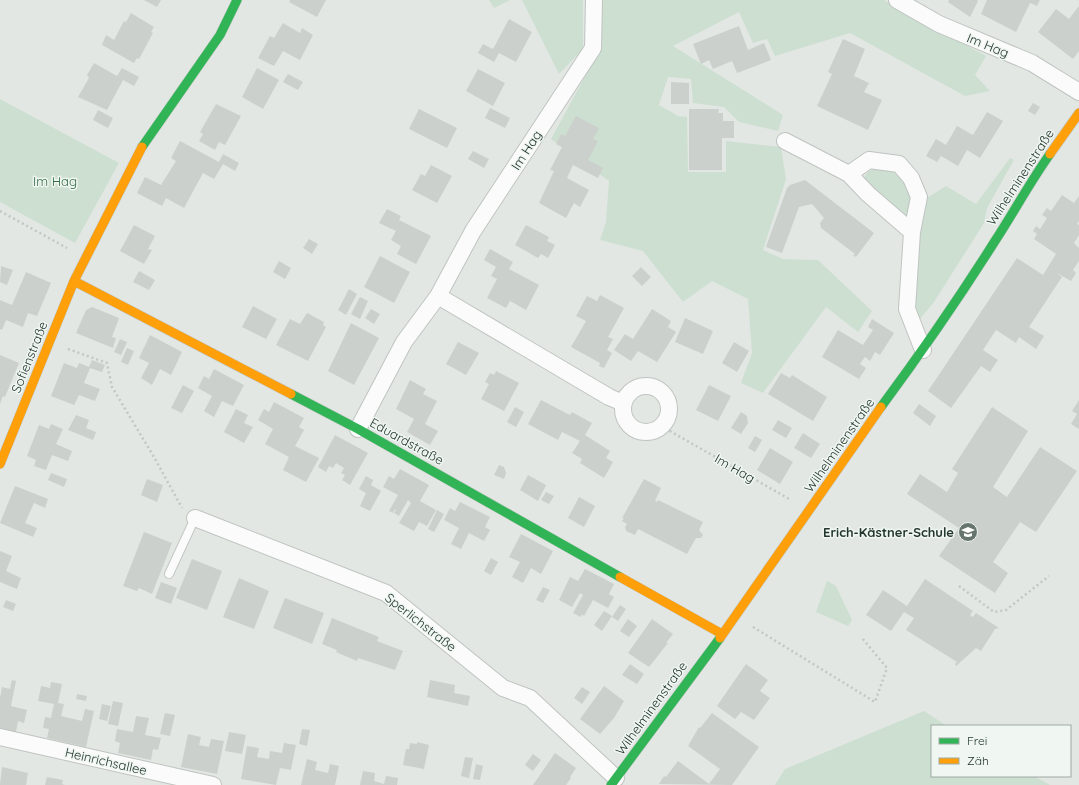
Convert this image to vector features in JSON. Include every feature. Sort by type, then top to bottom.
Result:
[{"type":"street","points":[[74,280],[144,143],[220,35],[237,0]]},
{"type":"street","name":"Im Hag","points":[[358,429],[404,342],[438,296],[473,231],[593,48],[594,0]]},
{"type":"street","name":"Im Hag","points":[[897,0],[939,24],[1032,63],[1079,92]]},
{"type":"street","name":"Wilhelminenstraße","points":[[614,781],[722,634],[923,350],[996,240],[1034,176],[1058,140],[1079,113]]},
{"type":"street","points":[[785,140],[849,174],[868,194],[912,232]]},
{"type":"street","points":[[849,174],[869,160],[899,164],[911,178],[919,197],[912,232],[907,309],[923,350]]},
{"type":"street","name":"Sofienstraße","points":[[0,464],[74,280]]},
{"type":"street","name":"Eduardstraße","points":[[74,280],[358,429],[722,634]]},
{"type":"street","points":[[438,296],[609,397],[623,403]]},
{"type":"street","points":[[639,386],[650,386],[661,391],[669,404],[666,420],[661,426],[648,432],[634,428],[624,417],[622,410],[626,396],[639,386]]},
{"type":"street","name":"Sperlichstraße","points":[[195,518],[386,593],[503,688],[530,698],[614,781]]},
{"type":"street","name":"Heinrichsallee","points":[[0,737],[213,785]]},
{"type":"lane","points":[[169,574],[195,518]]},
{"type":"path","points":[[0,211],[84,258]]},
{"type":"path","points":[[49,342],[107,364],[112,387],[154,457],[180,507],[195,518]]},
{"type":"path","name":"Im Hag","points":[[661,426],[809,510]]},
{"type":"path","points":[[958,586],[994,612],[1006,610],[1049,576]]},
{"type":"path","points":[[756,629],[875,702],[886,668],[862,638]]},
{"type":"green space","points":[[489,0],[510,0],[494,8]]},
{"type":"green space","points":[[522,0],[583,0],[583,49],[559,74]]},
{"type":"green space","points":[[600,0],[884,0],[986,56],[975,75],[990,91],[965,96],[850,33],[775,56],[767,39],[753,43],[739,12],[673,46],[783,115],[778,131],[739,122],[724,107],[693,103],[691,79],[668,77],[659,105],[678,116],[687,117],[688,172],[726,172],[726,141],[781,147],[786,179],[763,250],[783,259],[818,260],[872,311],[858,332],[826,307],[763,393],[741,383],[752,353],[748,299],[712,281],[683,302],[643,251],[600,240],[606,222],[609,181],[551,139],[600,49]]},
{"type":"green space","name":"Im Hag","points":[[0,99],[119,163],[75,243],[0,202]]},
{"type":"green space","points":[[1010,158],[1014,160],[987,208],[984,223],[934,302],[920,319],[916,308],[915,278],[918,243],[925,199],[946,186],[976,204]]},
{"type":"green space","points":[[881,165],[900,172],[915,194],[910,218],[862,180],[868,172]]},
{"type":"green space","points":[[827,581],[836,586],[852,620],[848,626],[816,612]]},
{"type":"green space","points":[[924,711],[945,725],[931,725],[931,777],[1036,777],[1050,785],[775,785],[785,769]]},
{"type":"building","points":[[144,0],[161,0],[157,7]]},
{"type":"building","points":[[290,0],[326,0],[317,17],[289,2]]},
{"type":"building","points":[[949,0],[978,1],[970,17],[948,2]]},
{"type":"building","points":[[987,0],[1040,0],[1037,6],[1030,3],[1016,32],[981,14]]},
{"type":"building","points":[[1079,6],[1079,51],[1073,59],[1038,32],[1056,9],[1069,19]]},
{"type":"building","points":[[131,13],[154,27],[151,32],[153,33],[139,59],[137,58],[134,63],[102,45],[106,35],[114,40],[124,21],[126,22]]},
{"type":"building","points":[[509,19],[532,32],[516,62],[499,53],[494,62],[478,53],[483,44],[493,49]]},
{"type":"building","points":[[283,23],[300,33],[302,28],[313,35],[300,60],[283,51],[274,66],[258,58],[270,36],[274,38]]},
{"type":"building","points":[[739,26],[748,50],[764,43],[771,60],[737,73],[732,61],[713,69],[709,60],[701,64],[693,44]]},
{"type":"building","points":[[843,39],[865,49],[854,76],[869,83],[864,92],[882,100],[868,130],[817,106],[832,74],[828,72]]},
{"type":"building","points":[[94,63],[117,76],[122,68],[139,77],[134,86],[123,80],[107,110],[78,97],[89,78],[87,75]]},
{"type":"building","points":[[257,68],[279,80],[263,109],[242,97]]},
{"type":"building","points":[[478,69],[505,83],[493,106],[466,91]]},
{"type":"building","points":[[288,74],[303,82],[298,90],[283,82]]},
{"type":"building","points":[[671,82],[689,83],[689,104],[671,104]]},
{"type":"building","points":[[1033,103],[1040,107],[1035,115],[1028,111]]},
{"type":"building","points":[[216,104],[241,116],[225,145],[219,142],[215,150],[199,141],[203,134],[200,132]]},
{"type":"building","points":[[490,108],[510,118],[505,128],[485,118]]},
{"type":"building","points":[[419,109],[457,128],[447,148],[409,129]]},
{"type":"building","points":[[689,109],[719,109],[718,113],[723,113],[723,121],[734,121],[734,138],[722,138],[722,170],[689,170]]},
{"type":"building","points":[[98,110],[113,118],[108,128],[93,120]]},
{"type":"building","points":[[987,112],[1003,121],[980,158],[967,150],[958,166],[941,156],[937,162],[926,156],[936,139],[946,145],[957,126],[973,135]]},
{"type":"building","points":[[576,116],[599,128],[593,139],[598,141],[588,160],[603,168],[598,178],[573,165],[567,178],[589,190],[580,207],[574,203],[566,218],[539,203],[554,171],[550,170],[562,147],[556,144],[561,134],[565,136]]},
{"type":"building","points":[[180,141],[219,162],[223,154],[239,163],[235,171],[223,164],[214,179],[203,173],[184,208],[166,198],[162,206],[137,193],[145,177],[161,185],[176,161],[171,158]]},
{"type":"building","points":[[473,151],[489,159],[484,168],[468,159]]},
{"type":"building","points":[[431,165],[452,176],[437,203],[412,190],[421,174],[425,176]]},
{"type":"building","points":[[805,180],[874,233],[856,257],[853,255],[855,254],[821,228],[820,223],[824,218],[812,204],[799,207],[782,253],[766,247],[787,188],[790,185]]},
{"type":"building","points":[[1062,195],[1074,203],[1079,196],[1079,221],[1077,224],[1079,225],[1079,235],[1074,243],[1079,248],[1079,261],[1073,270],[1076,273],[1071,281],[1057,273],[1062,277],[1029,327],[1044,336],[1036,349],[1019,337],[1016,343],[996,330],[983,350],[998,360],[990,372],[981,366],[951,408],[928,391],[1017,258],[1043,275],[1056,254],[1034,239],[1037,234],[1033,231],[1036,226],[1040,229],[1047,218],[1042,215],[1047,208],[1051,211]]},
{"type":"building","points":[[387,209],[401,216],[399,220],[431,236],[416,264],[397,254],[401,246],[391,240],[396,231],[379,223]]},
{"type":"building","points":[[134,225],[155,236],[148,249],[152,250],[144,264],[120,251]]},
{"type":"building","points":[[526,225],[549,237],[547,241],[555,245],[548,258],[541,254],[538,258],[515,245]]},
{"type":"building","points":[[309,239],[318,244],[312,254],[303,248]]},
{"type":"building","points":[[490,249],[513,262],[509,269],[539,285],[526,310],[510,301],[506,308],[487,298],[497,279],[491,276],[496,267],[484,260]]},
{"type":"building","points":[[380,256],[410,272],[394,303],[364,287]]},
{"type":"building","points":[[279,261],[291,268],[285,279],[273,272]]},
{"type":"building","points":[[1,266],[13,270],[7,285],[0,282]]},
{"type":"building","points":[[641,267],[651,277],[642,286],[632,276]]},
{"type":"building","points":[[139,271],[155,280],[149,290],[133,282]]},
{"type":"building","points":[[26,272],[51,283],[37,316],[28,313],[23,327],[6,320],[2,330],[0,329],[0,300],[12,305]]},
{"type":"building","points":[[349,289],[357,294],[346,315],[338,310]]},
{"type":"building","points":[[600,295],[624,308],[608,337],[613,339],[607,350],[612,353],[604,368],[599,366],[600,363],[571,347],[586,321],[576,316],[587,296],[597,301]]},
{"type":"building","points":[[360,297],[368,301],[360,319],[351,314]]},
{"type":"building","points":[[253,306],[277,319],[266,339],[242,327]]},
{"type":"building","points":[[92,307],[119,318],[112,337],[116,338],[113,348],[76,333],[86,310]]},
{"type":"building","points":[[371,309],[380,314],[374,324],[365,318]]},
{"type":"building","points":[[652,309],[671,321],[668,327],[676,332],[657,362],[638,351],[631,361],[614,350],[625,334],[633,339]]},
{"type":"building","points":[[307,313],[324,322],[323,325],[326,327],[308,361],[276,345],[290,319],[300,324]]},
{"type":"building","points":[[685,318],[713,331],[703,354],[675,342]]},
{"type":"building","points":[[872,319],[894,333],[880,355],[875,352],[870,361],[865,357],[860,364],[866,368],[859,379],[822,357],[838,330],[863,345],[873,330],[868,327]]},
{"type":"building","points":[[351,323],[379,338],[354,385],[328,371]]},
{"type":"building","points":[[150,335],[182,352],[171,375],[160,369],[152,385],[141,378],[149,363],[139,358]]},
{"type":"building","points":[[120,339],[127,342],[121,355],[114,352]]},
{"type":"building","points":[[458,342],[479,353],[466,375],[446,364]]},
{"type":"building","points":[[734,342],[749,351],[737,372],[722,363]]},
{"type":"building","points":[[127,348],[134,351],[128,365],[121,362]]},
{"type":"building","points":[[0,355],[19,363],[5,397],[3,396],[0,404]]},
{"type":"building","points":[[92,360],[105,365],[102,372],[90,368],[84,383],[100,389],[95,401],[79,395],[74,405],[51,396],[64,363],[77,368],[79,363],[89,367]]},
{"type":"building","points":[[214,369],[244,385],[233,406],[222,401],[214,417],[204,411],[212,396],[198,388],[204,376],[209,379]]},
{"type":"building","points":[[496,371],[519,383],[504,411],[481,399],[489,384],[485,382],[490,373],[494,375]]},
{"type":"building","points":[[781,373],[790,378],[792,375],[827,397],[813,421],[768,394]]},
{"type":"building","points":[[410,380],[426,389],[423,394],[437,401],[425,424],[438,431],[430,445],[407,432],[414,419],[396,409]]},
{"type":"building","points":[[183,385],[194,391],[182,413],[171,408]]},
{"type":"building","points":[[709,385],[731,396],[718,421],[696,410]]},
{"type":"building","points":[[541,400],[570,415],[572,412],[592,423],[585,435],[610,451],[606,458],[613,462],[604,478],[580,463],[582,459],[572,453],[580,441],[562,432],[558,440],[528,424]]},
{"type":"building","points":[[1079,400],[1079,429],[1071,424],[1077,414],[1072,411]]},
{"type":"building","points":[[274,402],[304,418],[299,427],[304,430],[295,446],[319,458],[306,482],[283,470],[289,457],[265,444],[273,429],[258,420],[264,409],[269,412]]},
{"type":"building","points":[[919,404],[936,416],[930,426],[913,413]]},
{"type":"building","points":[[515,407],[524,412],[516,427],[507,422]]},
{"type":"building","points":[[992,407],[1028,431],[993,487],[1007,497],[1040,447],[1077,471],[1036,532],[1020,522],[993,562],[1008,573],[995,593],[939,556],[959,528],[907,494],[920,474],[947,492],[958,473],[952,469]]},
{"type":"building","points":[[236,409],[248,415],[244,423],[253,427],[244,443],[224,432]]},
{"type":"building","points":[[741,412],[747,416],[748,423],[741,434],[731,428]]},
{"type":"building","points":[[76,415],[89,420],[86,428],[96,432],[93,440],[68,430]]},
{"type":"building","points":[[778,420],[792,428],[786,438],[772,430]]},
{"type":"building","points":[[51,424],[63,429],[56,444],[72,451],[68,461],[52,455],[46,470],[34,466],[36,460],[27,456],[39,425],[49,429]]},
{"type":"building","points":[[803,433],[820,444],[811,458],[794,448]]},
{"type":"building","points":[[335,435],[368,453],[350,485],[342,480],[345,475],[341,473],[344,468],[336,463],[333,468],[329,466],[326,472],[318,467]]},
{"type":"building","points":[[755,436],[762,440],[755,452],[748,448]]},
{"type":"building","points":[[770,448],[793,462],[780,484],[757,470]]},
{"type":"building","points":[[499,465],[504,467],[506,473],[504,479],[494,475]]},
{"type":"building","points":[[400,469],[429,485],[420,501],[436,510],[427,526],[419,522],[414,531],[399,523],[411,503],[408,500],[399,516],[394,513],[396,510],[395,509],[393,513],[389,511],[398,495],[383,487],[389,476],[394,479]]},
{"type":"building","points":[[51,473],[67,479],[64,487],[48,480]]},
{"type":"building","points":[[528,475],[546,485],[538,501],[520,490]]},
{"type":"building","points":[[366,476],[373,480],[371,485],[381,491],[370,511],[360,506],[366,493],[359,489]]},
{"type":"building","points":[[147,479],[163,485],[157,502],[141,495]]},
{"type":"building","points":[[644,479],[661,488],[655,501],[657,502],[658,500],[703,522],[699,530],[703,535],[701,538],[696,538],[687,554],[638,529],[635,535],[626,531],[625,527],[627,524],[622,521],[624,518],[622,518]]},
{"type":"building","points":[[15,486],[48,499],[45,508],[34,503],[25,523],[37,528],[33,537],[0,523]]},
{"type":"building","points":[[546,492],[554,496],[549,504],[541,500]]},
{"type":"building","points":[[579,497],[595,506],[584,527],[568,518]]},
{"type":"building","points":[[460,502],[490,517],[485,527],[490,530],[484,541],[469,533],[461,549],[451,544],[459,528],[444,520],[450,508],[455,511]]},
{"type":"building","points":[[437,510],[444,514],[434,532],[428,529]]},
{"type":"building","points":[[144,532],[172,543],[152,594],[139,588],[137,591],[123,586]]},
{"type":"building","points":[[521,534],[553,551],[541,574],[531,568],[523,583],[512,577],[520,562],[509,557]]},
{"type":"building","points":[[0,551],[12,556],[6,571],[21,578],[17,589],[0,582]]},
{"type":"building","points":[[491,558],[498,562],[491,575],[484,571]]},
{"type":"building","points":[[192,559],[222,571],[207,610],[176,598]]},
{"type":"building","points":[[585,569],[614,584],[609,594],[614,597],[608,608],[593,600],[584,616],[582,614],[581,617],[573,613],[583,595],[580,593],[572,607],[559,600],[570,577],[578,581]]},
{"type":"building","points":[[239,578],[269,591],[254,629],[223,617]]},
{"type":"building","points":[[925,579],[973,611],[970,615],[973,617],[976,613],[999,628],[995,629],[981,651],[976,648],[956,666],[955,664],[957,662],[906,630],[914,618],[904,612],[891,631],[866,615],[883,590],[907,606]]},
{"type":"building","points":[[161,582],[177,588],[171,604],[155,598]]},
{"type":"building","points":[[543,587],[550,590],[543,603],[536,600]]},
{"type":"building","points":[[285,598],[324,613],[312,644],[273,628]]},
{"type":"building","points":[[6,600],[16,604],[13,611],[3,607]]},
{"type":"building","points":[[620,605],[626,609],[618,621],[612,617]]},
{"type":"building","points":[[604,611],[612,616],[602,631],[594,625]]},
{"type":"building","points":[[332,618],[379,637],[377,641],[403,651],[395,670],[358,658],[357,661],[322,644]]},
{"type":"building","points":[[628,619],[637,626],[629,637],[620,631]]},
{"type":"building","points":[[652,619],[673,634],[666,643],[668,643],[649,667],[628,653]]},
{"type":"building","points":[[630,664],[644,674],[637,684],[622,675]]},
{"type":"building","points":[[746,664],[768,680],[760,691],[770,698],[754,720],[741,712],[735,719],[717,706]]},
{"type":"building","points":[[12,680],[16,681],[11,706],[27,710],[24,723],[18,721],[16,732],[0,728],[0,698],[2,687],[10,689]]},
{"type":"building","points":[[430,680],[455,685],[454,693],[470,696],[468,706],[427,697]]},
{"type":"building","points":[[51,682],[62,684],[58,703],[64,704],[61,716],[82,721],[85,709],[94,711],[86,747],[47,738],[49,729],[43,728],[45,717],[51,718],[54,704],[38,701],[41,686],[50,688]]},
{"type":"building","points":[[604,686],[624,701],[614,718],[600,734],[580,719]]},
{"type":"building","points":[[582,687],[590,692],[582,704],[574,698]]},
{"type":"building","points":[[77,694],[87,696],[86,701],[76,699]]},
{"type":"building","points":[[113,701],[123,703],[118,726],[108,724]]},
{"type":"building","points":[[102,704],[111,706],[107,721],[99,719]]},
{"type":"building","points":[[165,713],[175,715],[170,736],[160,734]]},
{"type":"building","points":[[712,713],[759,747],[732,785],[659,784],[664,776],[666,777],[678,761],[709,784],[720,769],[688,746],[699,727],[700,728]]},
{"type":"building","points":[[136,716],[149,718],[145,735],[161,738],[158,750],[153,749],[151,760],[118,753],[120,743],[115,741],[117,729],[133,732]]},
{"type":"building","points":[[302,729],[310,730],[307,746],[299,744]]},
{"type":"building","points":[[229,732],[246,735],[242,754],[225,751]]},
{"type":"building","points":[[188,734],[201,737],[199,745],[209,747],[211,739],[224,741],[217,774],[181,767]]},
{"type":"building","points":[[417,742],[429,745],[424,769],[403,765],[406,749],[409,749],[410,743],[417,744]]},
{"type":"building","points":[[284,743],[296,745],[291,770],[280,768],[276,785],[241,779],[247,746],[259,748],[257,757],[269,759],[270,751],[282,753]]},
{"type":"building","points":[[555,753],[576,768],[570,777],[571,778],[566,785],[533,785]]},
{"type":"building","points":[[533,754],[541,760],[533,771],[525,765]]},
{"type":"building","points":[[465,757],[473,758],[469,778],[461,776]]},
{"type":"building","points":[[307,759],[317,762],[315,770],[328,773],[330,764],[339,766],[335,785],[301,785]]},
{"type":"building","points":[[476,764],[483,766],[480,780],[473,779]]},
{"type":"building","points":[[2,767],[28,773],[26,785],[0,785]]},
{"type":"building","points":[[363,771],[375,773],[374,781],[384,784],[386,776],[398,778],[397,785],[360,785]]},
{"type":"building","points":[[47,777],[63,780],[62,784],[65,785],[45,785]]},
{"type":"traffic: fast","points":[[142,147],[220,35],[237,0]]},
{"type":"traffic: fast","points":[[881,407],[954,304],[1050,154]]},
{"type":"traffic: fast","points":[[291,394],[358,429],[620,577]]},
{"type":"traffic: fast","points":[[611,785],[720,638]]},
{"type":"traffic: slow","points":[[1050,154],[1079,113]]},
{"type":"traffic: slow","points":[[0,464],[74,281],[142,147]]},
{"type":"traffic: slow","points":[[74,281],[291,394]]},
{"type":"traffic: slow","points":[[720,638],[881,407]]},
{"type":"traffic: slow","points":[[620,577],[722,634]]},
{"type":"place","name":"Erich-Kästner-Schule","points":[[968,532]]}]
